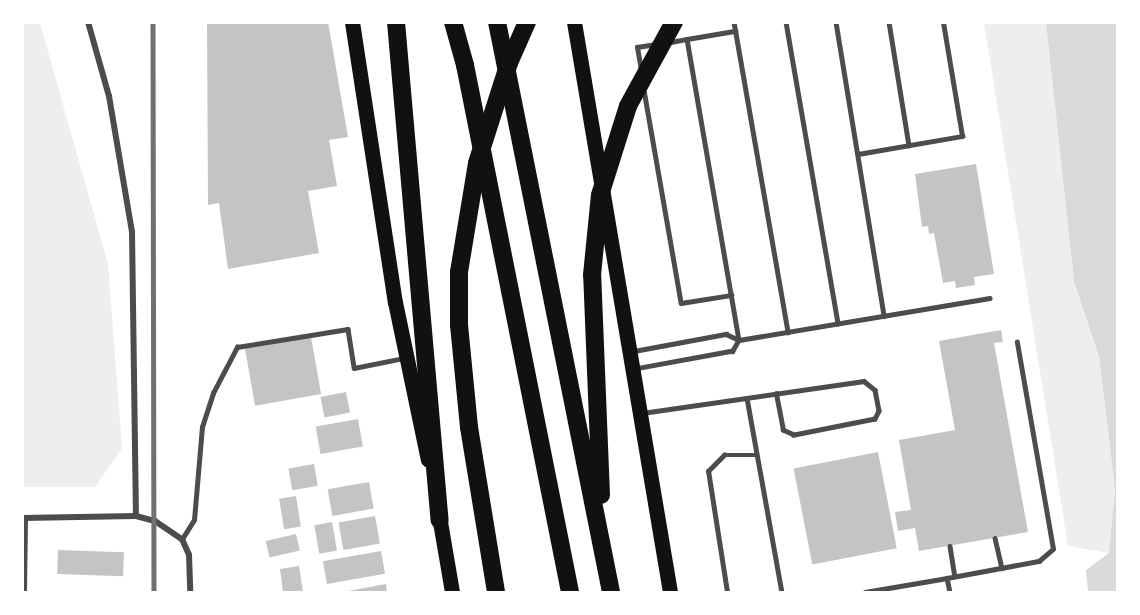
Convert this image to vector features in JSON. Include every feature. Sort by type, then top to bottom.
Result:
[{"type":"highway","points":[[396,22],[440,520]]},
{"type":"highway","points":[[453,22],[570,592]]},
{"type":"highway","points":[[497,22],[611,592]]},
{"type":"highway","points":[[496,587],[469,428],[459,325],[463,234],[477,163],[493,108],[526,22]]},
{"type":"highway","points":[[606,569],[592,275],[600,195],[628,106],[674,22]]},
{"type":"main road","points":[[352,22],[406,357],[440,520],[452,592]]},
{"type":"main road","points":[[574,22],[670,592]]},
{"type":"street","points":[[88,22],[109,96],[132,232],[136,516]]},
{"type":"street","points":[[24,592],[24,518],[136,516],[155,521],[182,538],[189,555],[190,592]]},
{"type":"lane","points":[[734,22],[788,332]]},
{"type":"lane","points":[[786,22],[838,324]]},
{"type":"lane","points":[[836,22],[884,316]]},
{"type":"lane","points":[[889,22],[909,145]]},
{"type":"lane","points":[[858,154],[962,136],[943,22]]},
{"type":"lane","points":[[731,295],[681,303],[637,47],[735,31]]},
{"type":"lane","points":[[632,369],[733,351],[739,340],[687,39]]},
{"type":"lane","points":[[629,352],[726,334],[739,340],[990,298]]},
{"type":"lane","points":[[182,538],[194,520],[202,427],[213,393],[237,347],[348,329],[354,368],[406,357]]},
{"type":"lane","points":[[865,592],[1039,561],[1053,549],[1017,342]]},
{"type":"lane","points":[[640,414],[864,381],[875,390],[879,411],[875,419],[794,435],[783,430],[776,394]]},
{"type":"lane","points":[[747,398],[782,592]]},
{"type":"lane","points":[[727,592],[708,471],[724,455],[757,455]]},
{"type":"lane","points":[[995,538],[1002,568]]},
{"type":"lane","points":[[950,546],[955,576]]},
{"type":"lane","points":[[947,578],[950,592]]},
{"type":"shaded area","points":[[22,23],[40,23],[108,264],[122,448],[95,487],[23,487]]},
{"type":"shaded area","points":[[984,23],[1046,23],[1074,281],[1099,356],[1115,489],[1109,553],[1068,546]]},
{"type":"shaded area","points":[[1046,23],[1117,23],[1117,592],[1088,592],[1086,570],[1109,553],[1115,489],[1099,356],[1074,281]]},
{"type":"building","points":[[207,22],[328,22],[348,137],[329,140],[337,186],[308,191],[319,253],[228,269],[219,203],[208,205]]},
{"type":"building","points":[[976,164],[994,274],[974,277],[975,285],[956,288],[955,281],[943,283],[934,233],[929,234],[928,226],[922,227],[915,174]]},
{"type":"building","points":[[1001,330],[1003,342],[994,343],[1028,532],[919,551],[915,528],[898,531],[895,512],[911,510],[899,440],[955,430],[939,341]]},
{"type":"building","points":[[311,337],[321,394],[255,406],[245,349]]},
{"type":"building","points":[[346,392],[350,413],[324,418],[320,397]]},
{"type":"building","points":[[358,419],[363,447],[321,454],[316,426]]},
{"type":"building","points":[[878,452],[897,548],[812,565],[794,468]]},
{"type":"building","points":[[314,464],[318,486],[292,490],[288,469]]},
{"type":"building","points":[[369,482],[374,509],[332,516],[328,489]]},
{"type":"building","points":[[296,496],[301,527],[284,529],[279,499]]},
{"type":"building","points":[[375,516],[380,544],[343,550],[339,522]]},
{"type":"building","points":[[332,522],[337,551],[319,554],[314,525]]},
{"type":"building","points":[[296,534],[300,551],[270,558],[266,541]]},
{"type":"building","points":[[58,550],[124,552],[123,576],[57,574]]},
{"type":"building","points":[[381,551],[385,574],[327,584],[323,561]]},
{"type":"building","points":[[299,566],[303,592],[283,592],[280,569]]},
{"type":"building","points":[[386,584],[387,592],[348,592],[348,591]]},
{"type":"railway","points":[[153,22],[154,592]]}]
